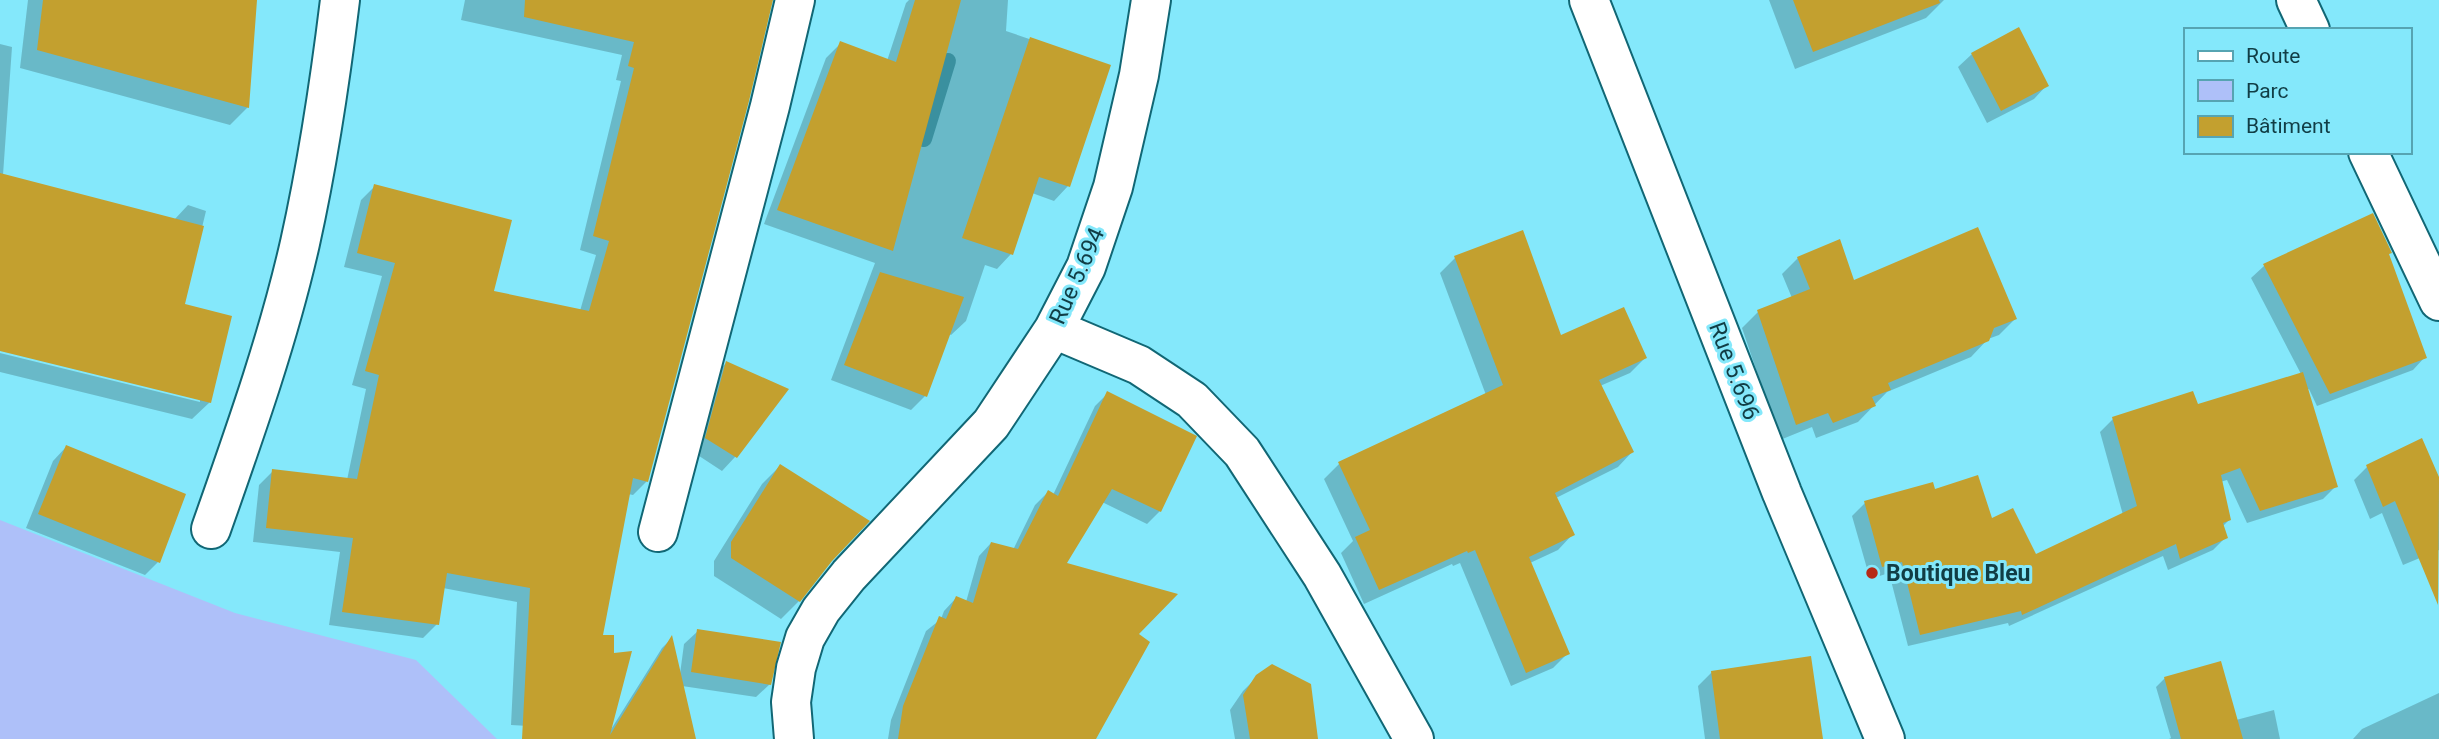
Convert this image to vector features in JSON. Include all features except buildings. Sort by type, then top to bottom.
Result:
[{"type":"street","points":[[211,529],[256,398],[299,245],[325,120],[341,0]]},
{"type":"street","points":[[658,532],[770,106],[795,0]]},
{"type":"street","name":"Rue 5.694","points":[[794,739],[791,702],[796,668],[805,638],[821,610],[911,507],[991,424],[1054,330],[1086,267],[1113,187],[1139,75],[1151,0]]},
{"type":"street","name":"Rue 5.696","points":[[1589,0],[1782,494],[1885,739]]},
{"type":"street","points":[[2296,0],[2309,28]]},
{"type":"street","points":[[2369,154],[2439,302]]},
{"type":"street","points":[[1054,330],[1139,365],[1192,400],[1242,452],[1322,575],[1414,739]]},
{"type":"green space","points":[[0,520],[235,613],[416,660],[497,739],[0,739]]},
{"type":"waterway","points":[[924,139],[948,61]]},
{"type":"place","name":"Boutique Bleu","points":[[1872,573]]}]
